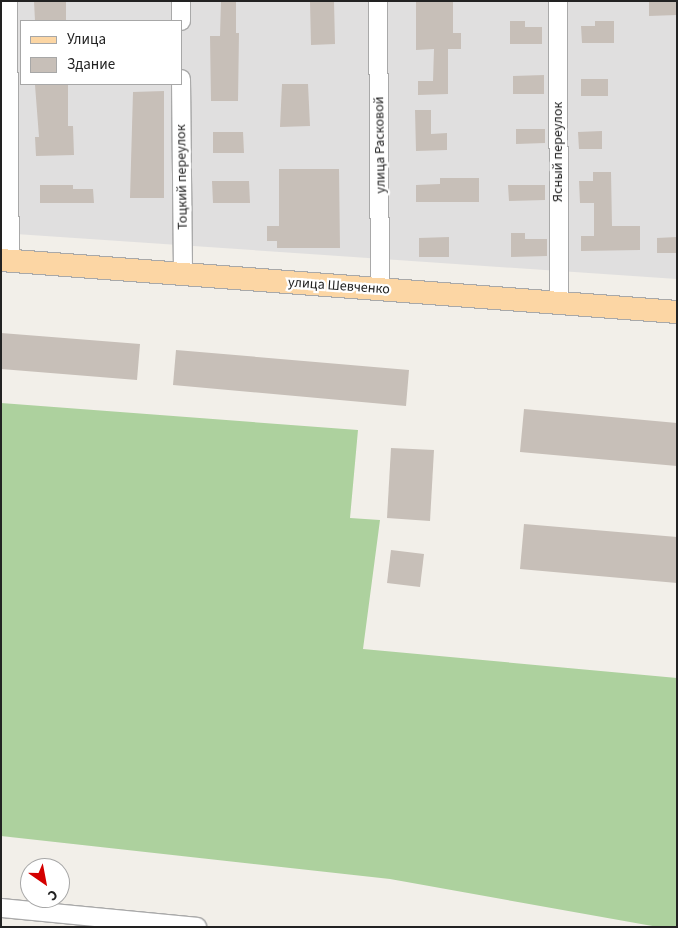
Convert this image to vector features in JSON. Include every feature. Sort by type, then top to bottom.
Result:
[{"type":"main road","name":"улица Шевченко","points":[[5,261],[677,312]]},
{"type":"street","points":[[5,261],[8,1]]},
{"type":"street","points":[[181,1],[181,20]]},
{"type":"street","name":"улица Расковой","points":[[378,1],[380,289]]},
{"type":"street","name":"Ясный переулок","points":[[558,1],[559,303]]},
{"type":"street","name":"Тоцкий переулок","points":[[181,85],[183,274]]},
{"type":"street","points":[[1,908],[197,927]]},
{"type":"shaded area","points":[[1,1],[677,1],[677,279],[1,233]]},
{"type":"green space","points":[[1,403],[358,430],[350,518],[380,520],[363,649],[677,678],[677,927],[658,927],[390,879],[1,836]]},
{"type":"building","points":[[34,1],[66,1],[66,20],[35,20]]},
{"type":"building","points":[[221,1],[236,1],[236,33],[239,33],[238,101],[211,101],[210,36],[220,36]]},
{"type":"building","points":[[310,1],[334,1],[335,44],[311,45]]},
{"type":"building","points":[[416,1],[453,1],[453,33],[461,33],[461,49],[448,49],[448,94],[418,95],[418,81],[433,81],[434,49],[416,50]]},
{"type":"building","points":[[649,1],[677,1],[677,15],[649,16]]},
{"type":"building","points":[[510,21],[525,21],[525,27],[542,27],[542,44],[510,44]]},
{"type":"building","points":[[595,21],[614,21],[614,43],[582,43],[581,26],[595,26]]},
{"type":"building","points":[[544,75],[544,94],[513,94],[513,76]]},
{"type":"building","points":[[581,79],[608,79],[608,96],[581,96]]},
{"type":"building","points":[[282,84],[308,84],[310,126],[280,127]]},
{"type":"building","points":[[35,85],[68,85],[68,126],[73,126],[74,155],[36,156],[35,137],[39,137]]},
{"type":"building","points":[[164,91],[164,198],[130,198],[133,92]]},
{"type":"building","points":[[415,110],[431,110],[431,134],[447,133],[447,150],[416,151]]},
{"type":"building","points":[[516,129],[545,129],[545,143],[516,144]]},
{"type":"building","points":[[602,131],[602,149],[579,149],[578,132]]},
{"type":"building","points":[[213,132],[243,132],[244,153],[213,153]]},
{"type":"building","points":[[279,169],[339,169],[340,248],[277,248],[277,241],[267,241],[267,226],[279,226]]},
{"type":"building","points":[[593,172],[611,172],[612,226],[640,226],[640,250],[581,251],[581,236],[594,236],[594,203],[580,203],[579,181],[593,181]]},
{"type":"building","points":[[440,178],[479,178],[479,202],[416,202],[416,185],[440,184]]},
{"type":"building","points":[[212,181],[249,181],[250,203],[213,203]]},
{"type":"building","points":[[40,185],[73,185],[73,189],[93,189],[94,203],[40,203]]},
{"type":"building","points":[[508,185],[545,185],[545,200],[509,201]]},
{"type":"building","points":[[511,233],[525,233],[525,239],[547,239],[547,256],[511,257]]},
{"type":"building","points":[[449,237],[449,257],[419,257],[419,238]]},
{"type":"building","points":[[677,237],[677,253],[657,253],[657,238]]},
{"type":"building","points":[[1,333],[140,344],[137,380],[1,369]]},
{"type":"building","points":[[176,350],[409,370],[406,406],[173,385]]},
{"type":"building","points":[[524,409],[677,423],[677,466],[520,452]]},
{"type":"building","points":[[391,448],[434,450],[430,521],[387,518]]},
{"type":"building","points":[[524,524],[677,537],[677,583],[520,569]]},
{"type":"building","points":[[391,550],[424,554],[420,587],[387,583]]}]
